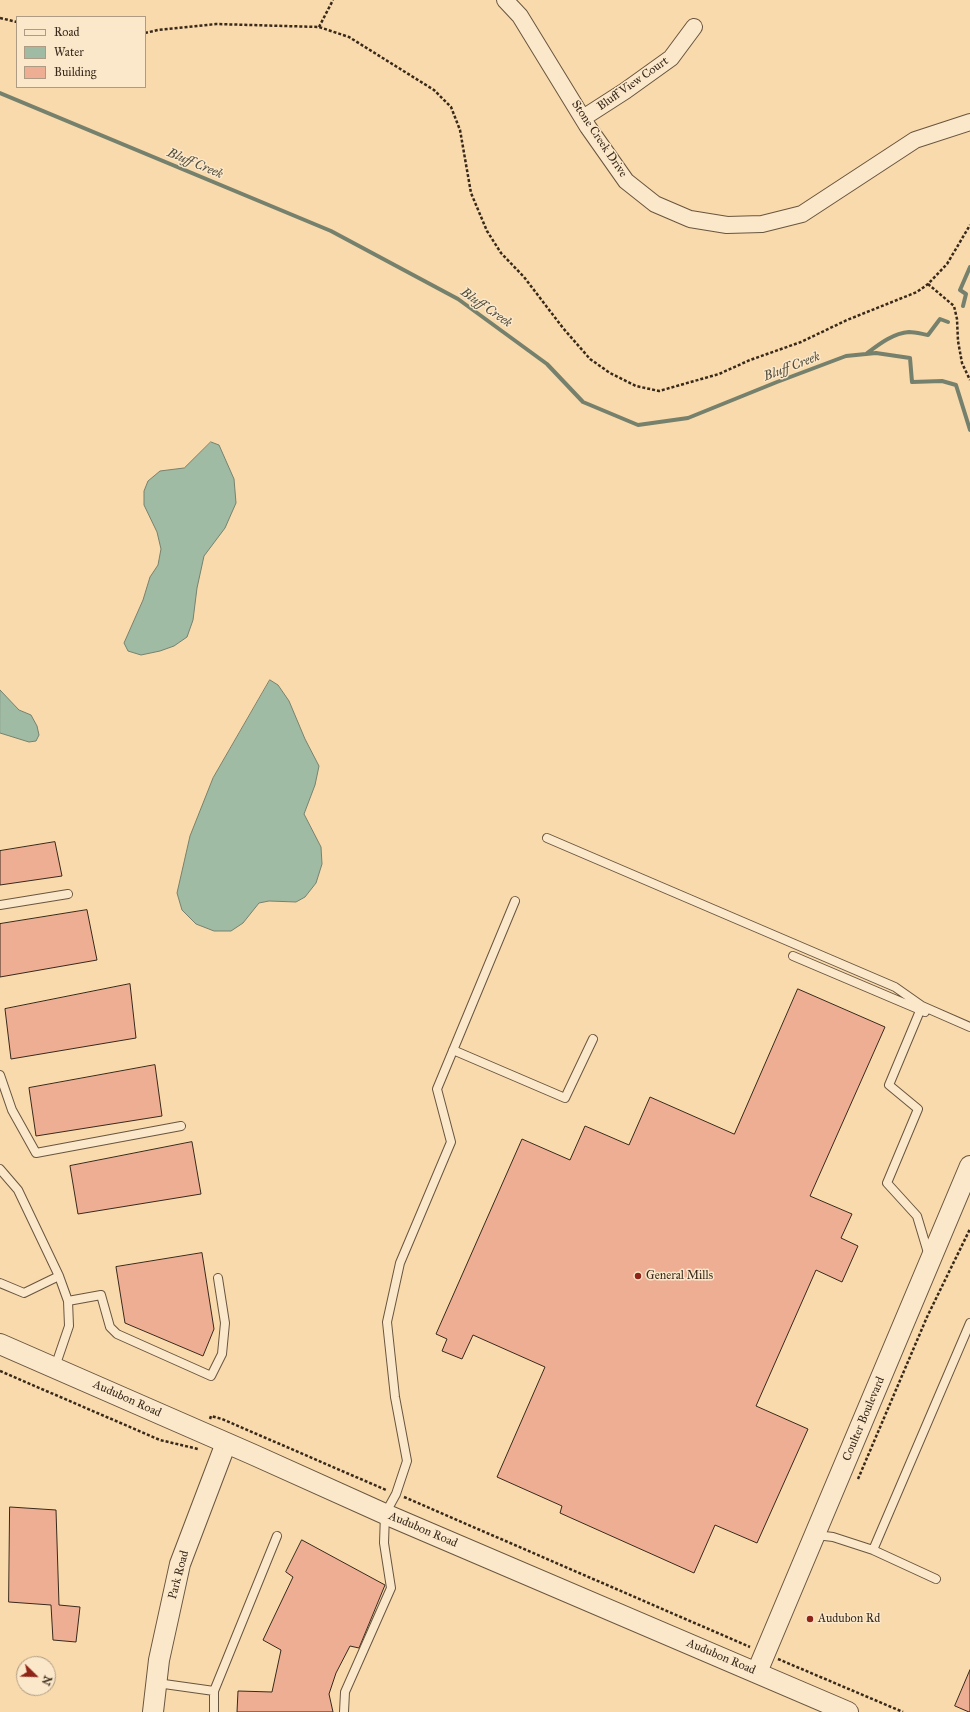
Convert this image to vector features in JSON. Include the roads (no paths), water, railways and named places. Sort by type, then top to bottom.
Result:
[{"type":"street","name":"Stone Creek Drive","points":[[505,0],[520,16],[583,118],[626,181],[655,204],[690,219],[727,225],[762,224],[802,214],[915,140],[970,122]]},
{"type":"street","name":"Bluff View Court","points":[[583,118],[625,91],[671,58],[694,27]]},
{"type":"street","name":"Coulter Boulevard","points":[[757,1672],[816,1535],[970,1166]]},
{"type":"street","name":"Audubon Road","points":[[0,1344],[385,1514],[848,1712]]},
{"type":"street","name":"Park Road","points":[[154,1712],[159,1660],[180,1564],[226,1443]]},
{"type":"lane","points":[[547,838],[896,987],[921,1008],[970,1032]]},
{"type":"lane","points":[[0,905],[68,894]]},
{"type":"lane","points":[[344,1712],[345,1692],[391,1588],[384,1543],[385,1514],[396,1494],[407,1461],[395,1397],[387,1322],[400,1263],[451,1142],[437,1089],[515,901]]},
{"type":"lane","points":[[793,956],[970,1027]]},
{"type":"lane","points":[[921,1008],[889,1085],[918,1109],[887,1184],[917,1216],[930,1260]]},
{"type":"lane","points":[[453,1050],[565,1098],[593,1039]]},
{"type":"lane","points":[[0,1075],[12,1110],[36,1153],[181,1126]]},
{"type":"lane","points":[[0,1169],[18,1190],[59,1276],[68,1301],[69,1326],[55,1367]]},
{"type":"lane","points":[[0,1283],[24,1293],[59,1276]]},
{"type":"lane","points":[[68,1301],[100,1295],[110,1327],[117,1334],[211,1376],[222,1354],[225,1323],[218,1278]]},
{"type":"lane","points":[[873,1550],[970,1323]]},
{"type":"lane","points":[[816,1535],[833,1537],[873,1550],[936,1579]]},
{"type":"lane","points":[[214,1712],[214,1691],[277,1536]]},
{"type":"lane","points":[[157,1683],[214,1691]]},
{"type":"water","points":[[211,442],[219,445],[234,479],[236,503],[225,528],[204,556],[197,588],[193,620],[187,637],[174,646],[160,651],[141,655],[128,651],[124,643],[143,600],[150,577],[158,565],[161,549],[157,532],[144,505],[144,491],[148,481],[160,471],[184,468]]},
{"type":"water","points":[[270,680],[278,685],[289,701],[305,739],[319,766],[315,785],[304,814],[321,847],[322,864],[316,883],[305,897],[296,902],[269,901],[259,903],[243,923],[231,931],[214,931],[196,924],[182,910],[177,893],[190,836],[213,778]]},
{"type":"water","points":[[0,690],[19,710],[31,715],[37,726],[39,735],[36,741],[29,742],[0,733]]},
{"type":"waterway","name":"Bluff Creek","points":[[0,93],[331,231],[458,299],[547,364],[583,402],[638,425],[688,418],[846,356],[876,353],[910,358],[912,382],[942,381],[956,385],[970,430]]},
{"type":"waterway","name":"Bluff Creek","points":[[963,306],[966,294],[960,290],[970,267]]},
{"type":"waterway","name":"Bluff Creek","points":[[866,354],[886,340],[897,335],[909,332],[928,335],[940,319],[948,322]]},
{"type":"place","name":"General Mills","points":[[638,1276]]},
{"type":"place","name":"Audubon Rd","points":[[810,1619]]}]
